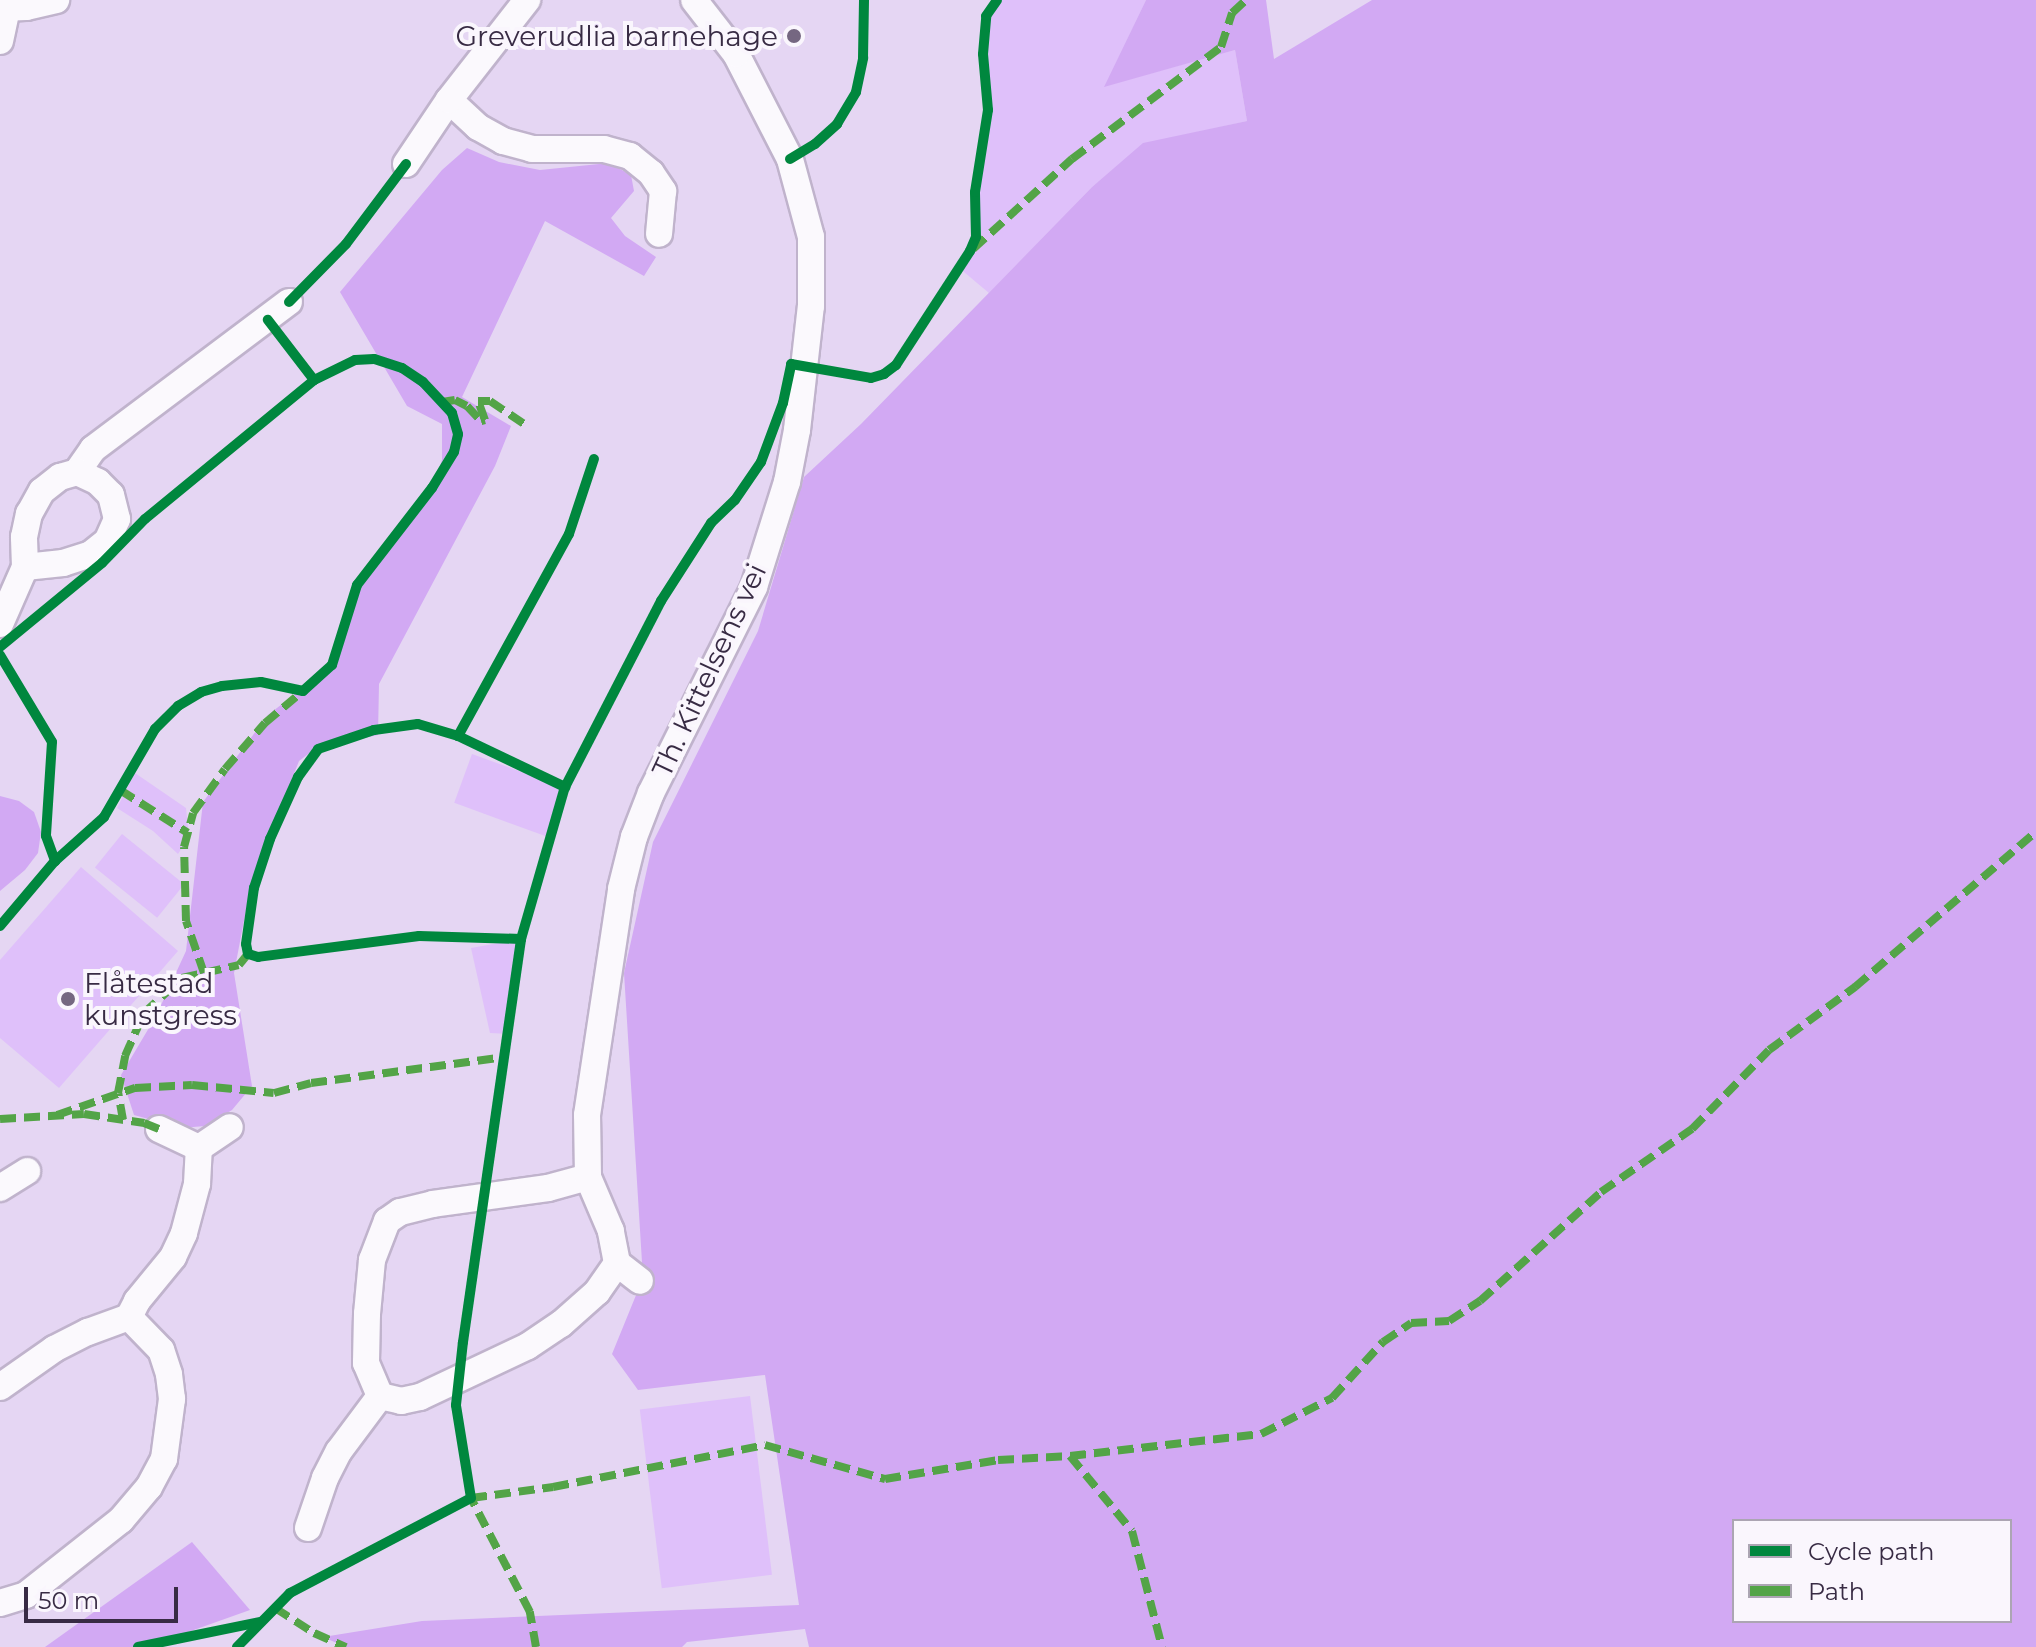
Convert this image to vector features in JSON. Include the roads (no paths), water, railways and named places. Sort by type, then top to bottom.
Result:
[{"type":"street","points":[[0,41],[4,8],[56,0]]},
{"type":"street","points":[[406,164],[449,100],[527,0]]},
{"type":"street","name":"Th. Kittelsens vei","points":[[617,1263],[611,1231],[588,1177],[587,1115],[621,889],[634,837],[651,793],[754,587],[787,482],[797,430],[811,306],[811,237],[790,159],[736,54],[694,0]]},
{"type":"street","points":[[449,100],[478,127],[503,141],[532,149],[604,149],[630,156],[651,173],[663,191],[659,234]]},
{"type":"street","points":[[0,624],[25,567],[24,537],[29,514],[42,491],[60,477],[77,472],[93,449],[289,302]]},
{"type":"street","points":[[25,567],[63,563],[91,554],[107,541],[117,519],[111,495],[98,482],[77,472]]},
{"type":"street","points":[[199,1148],[230,1127]]},
{"type":"street","points":[[159,1129],[199,1148]]},
{"type":"street","points":[[0,1387],[54,1349],[129,1317],[137,1301],[173,1257],[184,1233],[197,1184],[199,1148]]},
{"type":"street","points":[[0,1188],[27,1171]]},
{"type":"street","points":[[380,1396],[366,1363],[367,1314],[372,1260],[387,1221],[400,1212],[433,1204],[548,1188],[588,1177]]},
{"type":"street","points":[[380,1396],[401,1401],[420,1397],[528,1346],[597,1292],[617,1263],[640,1281]]},
{"type":"street","points":[[0,1603],[26,1595],[121,1520],[149,1487],[164,1459],[172,1399],[169,1374],[161,1350],[129,1317]]},
{"type":"street","points":[[308,1528],[325,1478],[339,1451],[380,1396]]},
{"type":"place","name":"Greverudlia barnehage","points":[[794,36]]},
{"type":"place","name":"Flåtestad kunstgress","points":[[68,999]]}]
